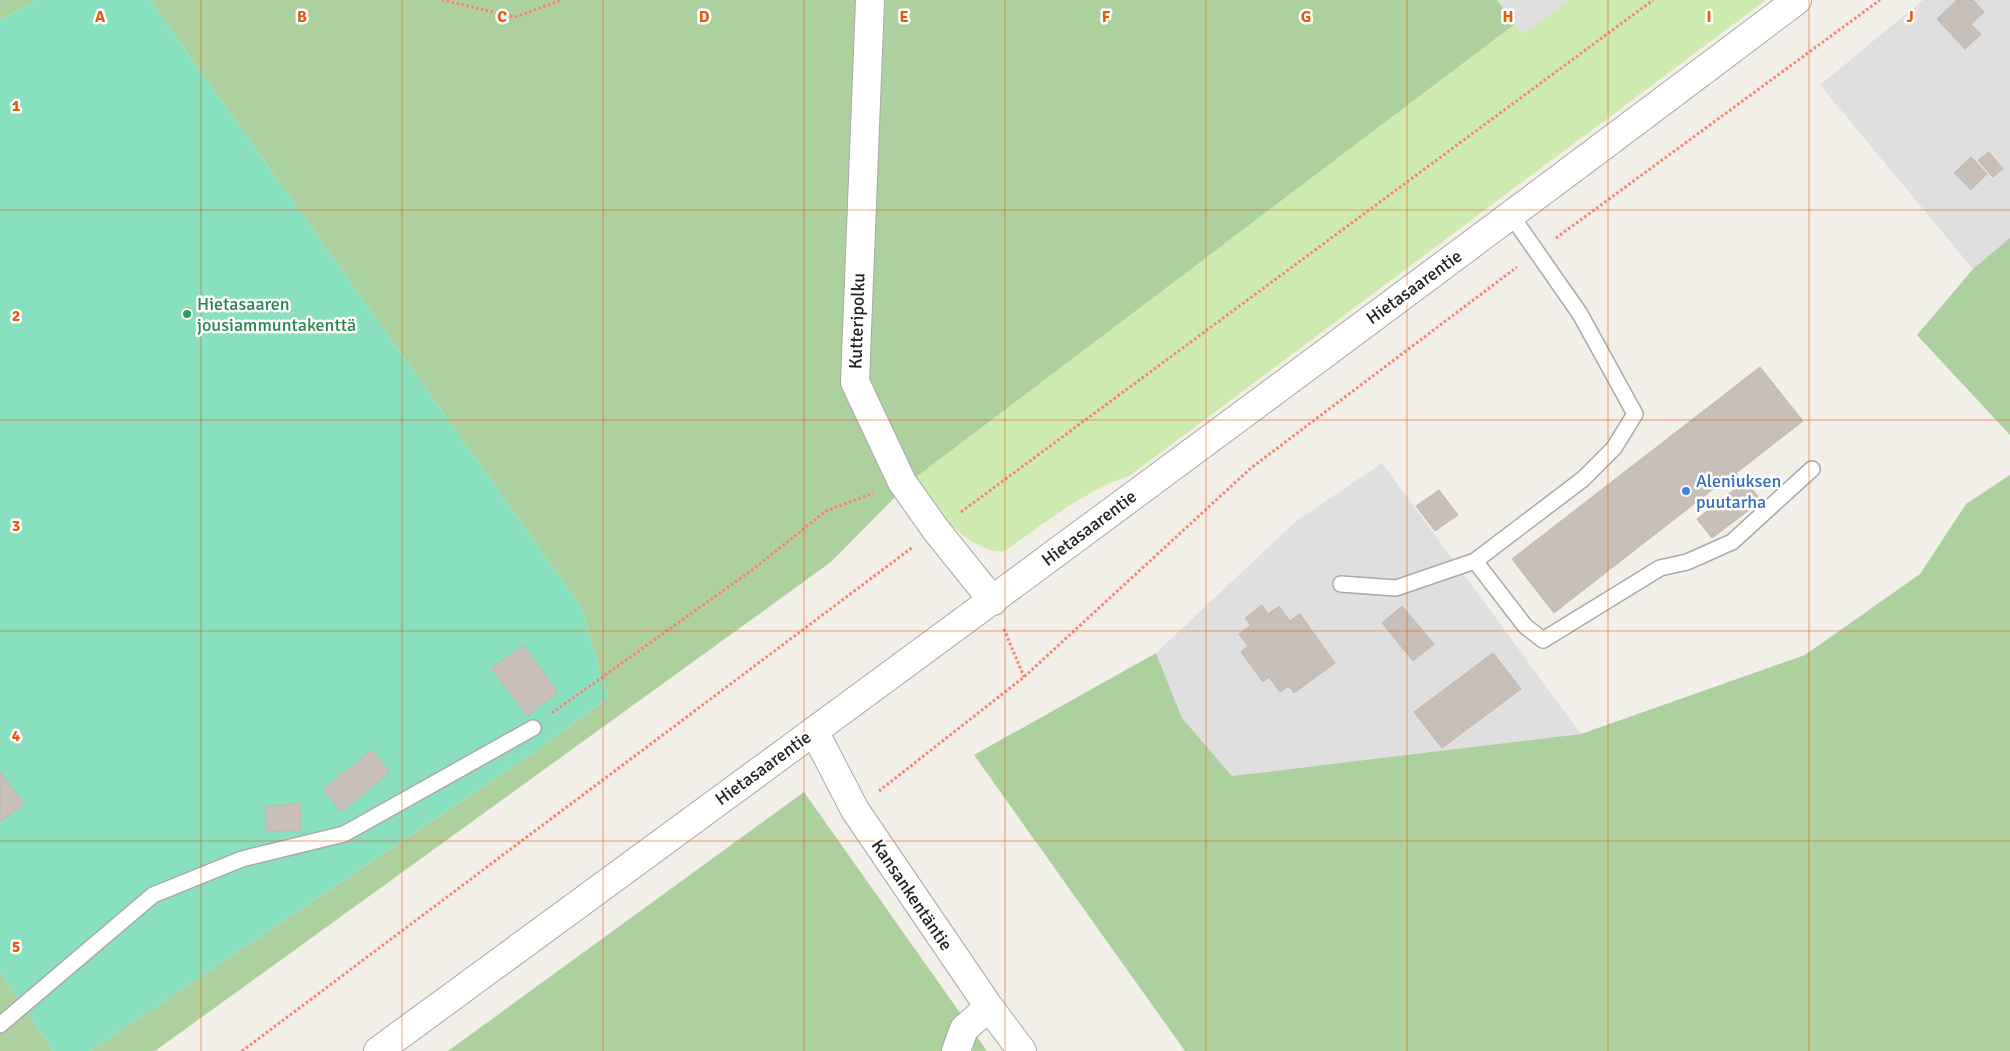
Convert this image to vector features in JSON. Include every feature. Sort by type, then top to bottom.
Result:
[{"type":"street","name":"Kutteripolku","points":[[870,0],[855,382],[902,482],[936,530],[992,601]]},
{"type":"street","name":"Hietasaarentie","points":[[378,1051],[992,601],[1511,216],[1797,0]]},
{"type":"street","name":"Kansankentäntie","points":[[814,731],[855,810],[989,1007],[1022,1051]]},
{"type":"street","points":[[956,1051],[964,1029],[989,1007]]},
{"type":"lane","points":[[1341,584],[1396,588],[1476,560],[1583,479],[1614,448],[1635,414],[1580,314],[1511,216]]},
{"type":"lane","points":[[1476,560],[1524,626],[1543,640],[1660,568],[1687,562],[1732,542],[1812,469]]},
{"type":"lane","points":[[0,1025],[153,895],[242,859],[344,834],[533,728]]},
{"type":"path","points":[[442,0],[514,17],[562,0]]},
{"type":"path","points":[[855,810],[1024,677],[1251,468],[1537,252],[1880,0]]},
{"type":"path","points":[[533,728],[601,677],[752,570],[826,511],[902,482]]},
{"type":"path","points":[[992,601],[1024,677]]},
{"type":"shaded area","points":[[1497,0],[1568,0],[1523,34]]},
{"type":"shaded area","points":[[1923,0],[2010,0],[2010,238],[1973,269],[1820,85]]},
{"type":"shaded area","points":[[1382,463],[1581,734],[1232,776],[1182,718],[1156,653],[1295,522]]},
{"type":"green space","points":[[0,0],[36,0],[0,20]]},
{"type":"green space","name":"Hietasaaren jousiammuntakenttä","points":[[36,0],[150,0],[582,608],[601,677],[609,697],[533,753],[90,1051],[53,1051],[0,971],[0,20]]},
{"type":"green space","points":[[150,0],[1497,0],[1515,24],[911,481],[831,562],[155,1051],[90,1051],[533,753],[609,697],[601,677],[582,608]]},
{"type":"green space","points":[[1568,0],[1766,0],[1129,476],[1080,499],[1005,551],[979,546],[966,537],[929,503],[911,481],[1515,24],[1523,34]]},
{"type":"green space","points":[[2010,238],[2010,435],[1917,335],[1973,269]]},
{"type":"green space","points":[[2010,475],[2010,1051],[1185,1051],[974,755],[1156,653],[1182,718],[1232,776],[1581,734],[1805,655],[1920,574],[1966,504]]},
{"type":"green space","points":[[804,792],[987,1051],[448,1051]]},
{"type":"green space","points":[[0,971],[53,1051],[0,1051]]},
{"type":"building","points":[[1957,0],[1973,0],[1984,12],[1971,24],[1981,34],[1965,49],[1937,19]]},
{"type":"building","points":[[1989,152],[2003,169],[1993,177],[1978,160]]},
{"type":"building","points":[[1971,157],[1987,174],[1971,190],[1954,173]]},
{"type":"building","points":[[1760,367],[1803,421],[1736,473],[1745,485],[1748,483],[1761,501],[1712,538],[1697,519],[1734,490],[1726,479],[1554,613],[1512,559]]},
{"type":"building","points":[[1439,490],[1458,515],[1435,531],[1416,506]]},
{"type":"building","points":[[1262,605],[1268,614],[1279,606],[1290,621],[1300,614],[1335,663],[1294,693],[1289,686],[1280,692],[1269,677],[1263,682],[1241,652],[1248,646],[1239,634],[1251,625],[1245,618]]},
{"type":"building","points":[[1402,606],[1434,644],[1413,661],[1382,623]]},
{"type":"building","points":[[523,645],[558,692],[527,716],[491,668]]},
{"type":"building","points":[[1493,653],[1521,689],[1442,748],[1414,712]]},
{"type":"building","points":[[372,750],[390,772],[341,812],[323,789]]},
{"type":"building","points":[[0,772],[24,804],[0,822]]},
{"type":"building","points":[[300,804],[301,830],[266,832],[265,806]]},
{"type":"place","name":"Hietasaaren jousiammuntakenttä","points":[[187,314]]},
{"type":"place","name":"Aleniuksen puutarha","points":[[1686,491]]}]
